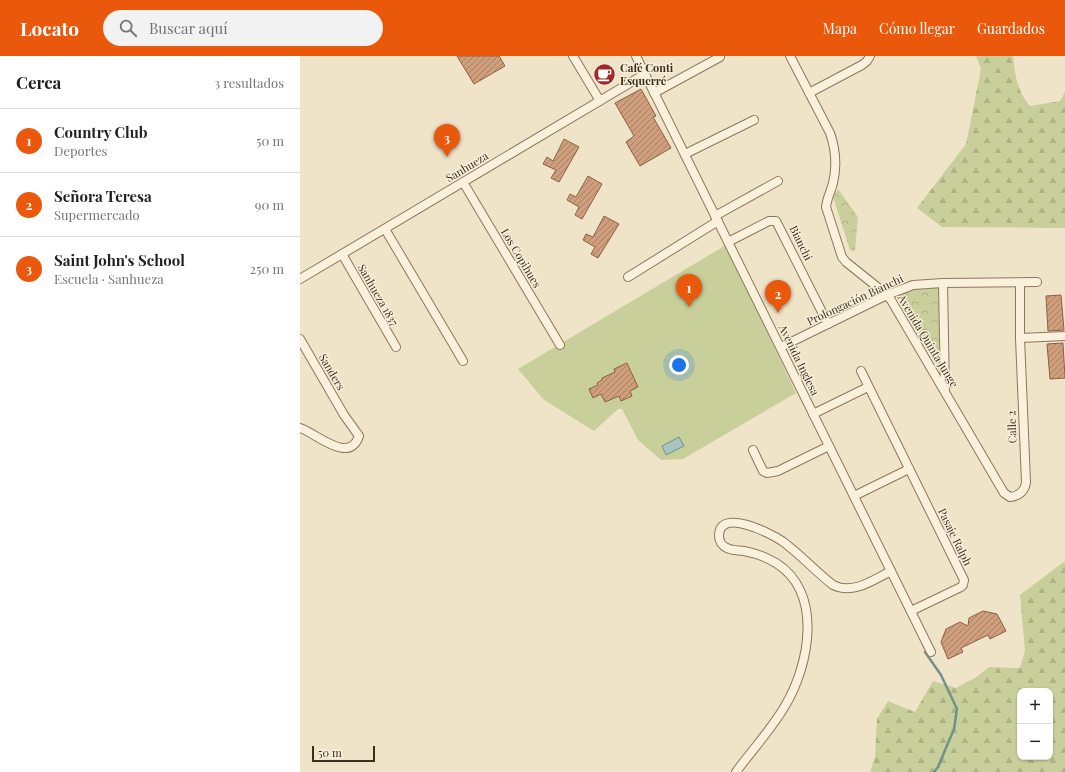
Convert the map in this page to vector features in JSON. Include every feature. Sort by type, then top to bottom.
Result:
[{"type":"street","points":[[573,56],[600,101]]},
{"type":"street","name":"Avenida Inglesa","points":[[636,56],[931,652]]},
{"type":"street","name":"Avenida Quinta Junge","points":[[790,56],[830,133],[834,146],[836,160],[835,174],[826,207],[842,257],[846,262],[887,295],[897,309],[1002,491]]},
{"type":"street","points":[[809,94],[862,65],[870,56]]},
{"type":"street","points":[[654,93],[720,57]]},
{"type":"street","name":"Sanhueza","points":[[300,279],[645,74]]},
{"type":"street","points":[[685,154],[754,120]]},
{"type":"street","points":[[628,277],[717,218],[778,181]]},
{"type":"street","name":"Los Copihues","points":[[463,182],[560,345]]},
{"type":"street","name":"Bianchi","points":[[728,242],[770,221],[776,221],[828,324]]},
{"type":"street","points":[[385,229],[463,361]]},
{"type":"street","name":"Sanhueza 1837","points":[[342,254],[396,347]]},
{"type":"street","name":"Prolongación Bianchi","points":[[781,347],[887,295],[913,285],[944,283],[1037,282]]},
{"type":"street","points":[[944,283],[945,392]]},
{"type":"street","name":"Calle 2","points":[[1002,491],[1005,495],[1013,497],[1022,492],[1025,486],[1020,338],[1020,283]]},
{"type":"street","points":[[1020,338],[1065,336]]},
{"type":"street","name":"Sanders","points":[[300,339],[344,415],[360,436],[354,445],[349,447],[341,447],[330,444],[300,428]]},
{"type":"street","name":"Pasaje Ralph","points":[[861,371],[964,582],[959,588],[911,611]]},
{"type":"street","points":[[813,414],[868,387]]},
{"type":"street","points":[[753,450],[763,471],[770,473],[786,468],[829,446]]},
{"type":"street","points":[[854,496],[909,469]]},
{"type":"street","points":[[736,772],[778,718],[791,696],[798,680],[804,659],[808,619],[800,591],[784,569],[761,556],[723,546],[719,539],[722,526],[727,523],[738,523],[768,533],[787,545],[829,582],[841,588],[857,588],[891,571]]},
{"type":"green space","points":[[976,56],[1013,56],[1019,89],[1030,106],[1060,101],[1065,92],[1065,228],[942,227],[917,208],[966,144],[981,69]]},
{"type":"green space","points":[[838,189],[858,217],[855,251],[850,250],[833,197]]},
{"type":"green space","points":[[726,245],[796,393],[683,459],[661,460],[638,440],[622,409],[618,409],[594,431],[544,400],[518,369]]},
{"type":"green space","points":[[938,285],[940,288],[942,375],[898,299],[907,291],[912,289]]},
{"type":"green space","points":[[1065,561],[1065,772],[870,772],[875,757],[877,719],[888,701],[915,712],[933,681],[956,688],[975,678],[989,667],[1020,668],[1025,651],[1020,595]]},
{"type":"water","points":[[679,437],[684,446],[666,455],[662,446]]},
{"type":"building","points":[[457,56],[499,56],[505,66],[474,84]]},
{"type":"building","points":[[641,89],[656,116],[653,117],[671,148],[640,166],[626,142],[634,136],[615,103]]},
{"type":"building","points":[[564,139],[579,147],[559,182],[551,178],[556,170],[543,164],[547,157],[553,161]]},
{"type":"building","points":[[588,176],[602,184],[582,219],[575,215],[579,207],[567,200],[570,194],[576,197]]},
{"type":"building","points":[[604,216],[619,224],[598,258],[591,254],[595,247],[583,240],[586,234],[593,237]]},
{"type":"building","points":[[1061,295],[1064,330],[1048,331],[1046,296]]},
{"type":"building","points":[[1063,343],[1065,378],[1050,379],[1047,344]]},
{"type":"building","points":[[627,363],[638,387],[630,391],[632,396],[621,401],[619,396],[605,402],[601,394],[593,398],[589,389],[598,385],[597,383],[602,380],[602,378],[615,372],[614,369]]},
{"type":"building","points":[[983,611],[997,614],[1006,631],[990,639],[988,635],[961,648],[963,652],[948,659],[941,642],[946,629],[960,622],[968,626],[969,618]]},
{"type":"waterway","points":[[925,652],[941,675],[957,709],[954,729],[938,767],[934,772]]},
{"type":"place","name":"Café Conti Esquerré","points":[[604,74]]},
{"type":"place","name":"Saint John's School","points":[[447,157]]},
{"type":"place","name":"Country Club","points":[[689,307]]},
{"type":"place","name":"Señora Teresa","points":[[778,313]]}]
